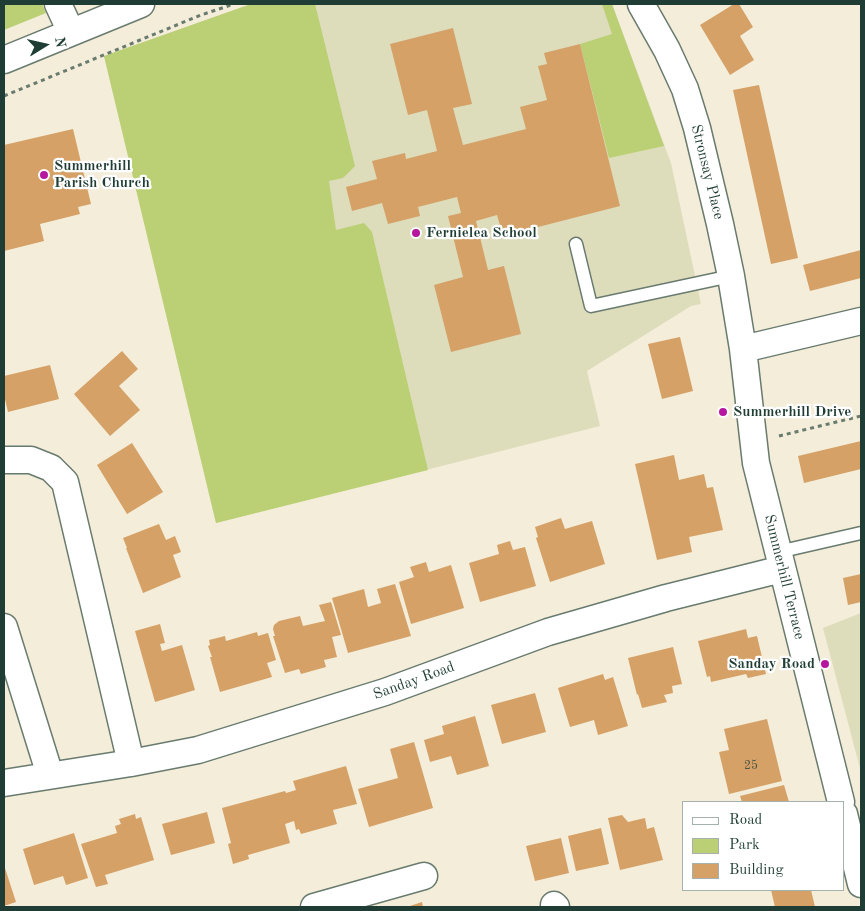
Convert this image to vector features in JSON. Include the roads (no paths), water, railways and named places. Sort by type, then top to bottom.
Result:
[{"type":"street","points":[[58,4],[71,32]]},
{"type":"street","points":[[4,60],[141,4]]},
{"type":"street","name":"Stronsay Place","points":[[641,4],[685,89],[697,128],[731,276],[743,349]]},
{"type":"street","points":[[743,349],[861,321]]},
{"type":"street","name":"Summerhill Terrace","points":[[743,349],[756,463],[841,801]]},
{"type":"street","points":[[4,460],[31,460],[51,468],[64,482],[131,763]]},
{"type":"street","name":"Sanday Road","points":[[4,783],[131,763],[198,750],[385,692],[548,632],[666,598],[780,560]]},
{"type":"street","points":[[4,627],[50,775]]},
{"type":"street","points":[[845,818],[861,884]]},
{"type":"street","points":[[314,907],[360,901],[424,876]]},
{"type":"lane","points":[[576,244],[591,306],[731,276]]},
{"type":"lane","points":[[780,560],[861,533]]},
{"type":"place","name":"Summerhill Parish Church","points":[[44,175]]},
{"type":"place","name":"Fernielea School","points":[[416,233]]},
{"type":"place","name":"Summerhill Drive","points":[[723,412]]},
{"type":"place","name":"Sanday Road","points":[[825,664]]}]
